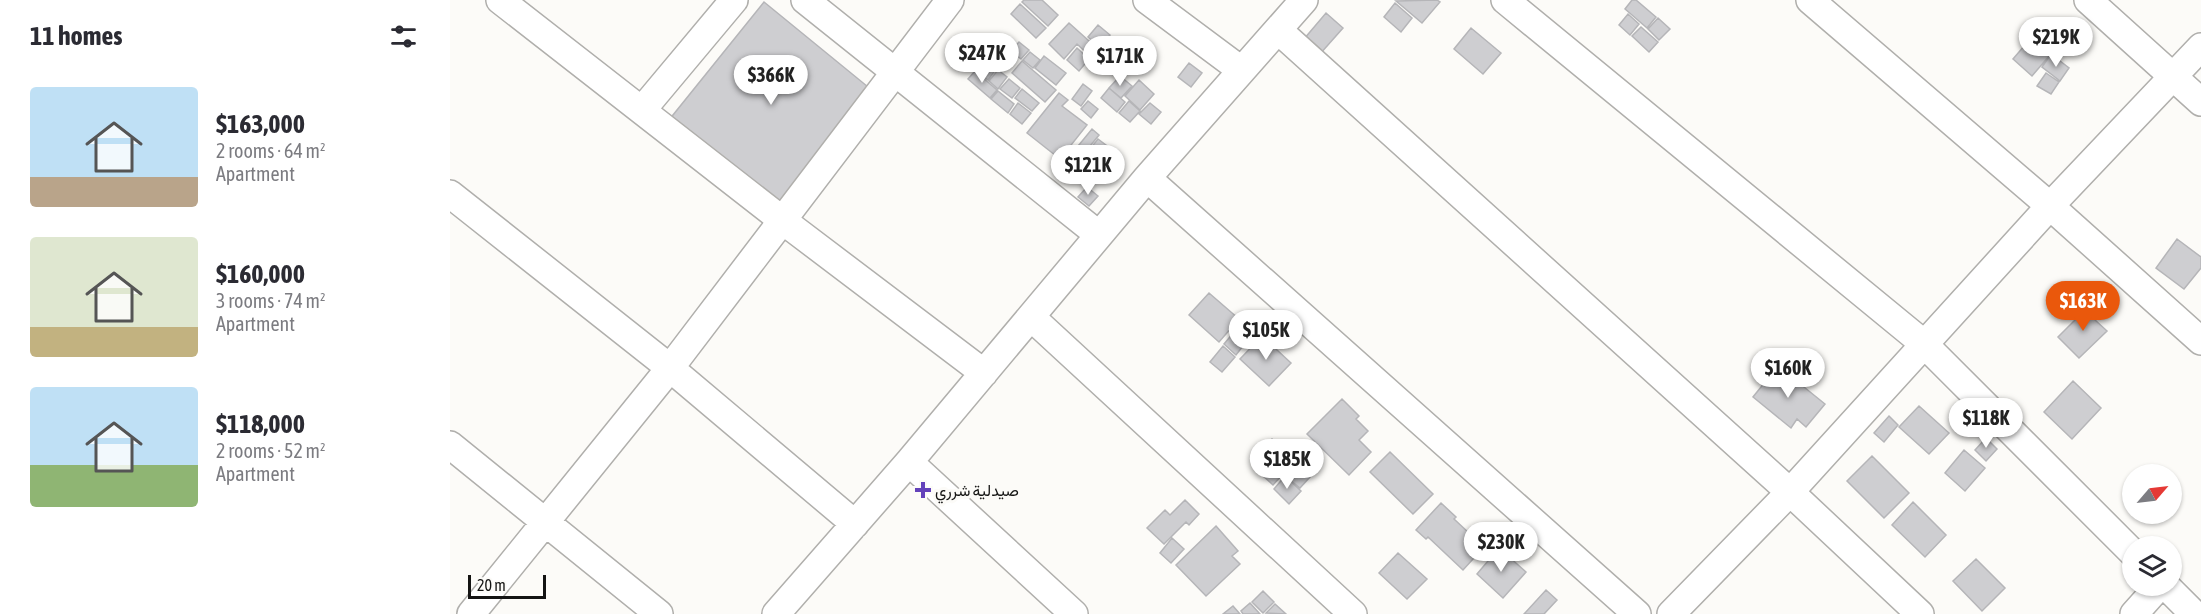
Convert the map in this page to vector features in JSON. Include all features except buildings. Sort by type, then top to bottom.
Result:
[{"type":"street","points":[[500,0],[782,220],[984,373]]},
{"type":"street","points":[[642,110],[734,0]]},
{"type":"street","points":[[805,0],[1099,235]]},
{"type":"street","points":[[471,614],[670,368],[950,0]]},
{"type":"street","points":[[1147,0],[1242,70]]},
{"type":"street","points":[[783,611],[1147,178],[1304,0]]},
{"type":"street","points":[[1505,0],[1923,343],[2122,542]]},
{"type":"street","points":[[1810,0],[2050,206],[2201,341]]},
{"type":"street","points":[[2088,0],[2201,102]]},
{"type":"street","points":[[1278,30],[1790,492],[1920,614]]},
{"type":"street","points":[[1671,614],[1790,492],[1923,343],[2201,47]]},
{"type":"street","points":[[1147,178],[1637,614]]},
{"type":"street","points":[[450,194],[670,368],[855,524]]},
{"type":"street","points":[[1031,317],[1353,614]]},
{"type":"street","points":[[450,445],[659,614]]},
{"type":"street","points":[[909,462],[1074,614]]},
{"type":"street","points":[[2134,614],[2150,596]]},
{"type":"street","points":[[2176,596],[2194,614]]},
{"type":"place","name":"صيدلية شرري","points":[[923,490]]}]
